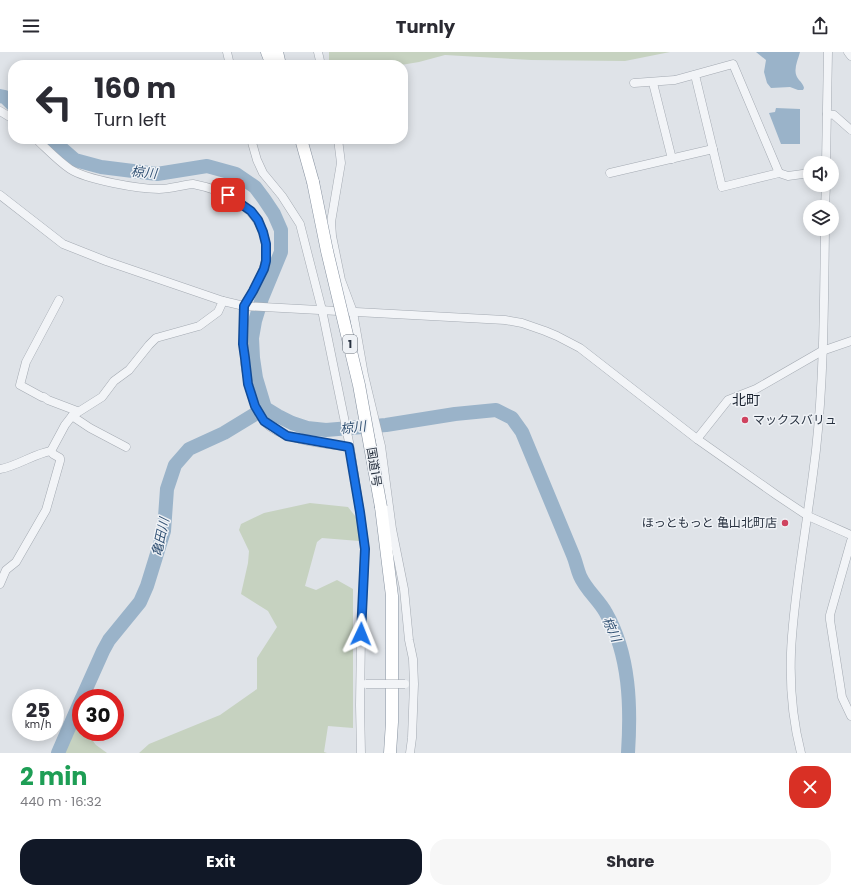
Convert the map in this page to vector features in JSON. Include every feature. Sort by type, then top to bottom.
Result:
[{"type":"highway","name":"国道1号","points":[[302,144],[313,182],[327,251],[359,385],[380,507],[392,596],[392,722],[390,753]]},
{"type":"street","points":[[826,156],[828,52]]},
{"type":"street","points":[[848,52],[851,56]]},
{"type":"street","points":[[634,83],[653,83],[674,80],[733,64],[779,173]]},
{"type":"street","points":[[695,75],[722,186],[779,173],[788,176],[803,174]]},
{"type":"street","points":[[653,83],[672,159]]},
{"type":"street","points":[[827,114],[834,115],[851,130]]},
{"type":"street","points":[[42,144],[70,169],[80,174],[145,188],[160,189],[193,184],[228,195],[246,207],[258,220],[266,244],[266,261],[253,291],[244,306],[243,344],[248,384],[255,406],[264,421],[287,436],[349,444]]},
{"type":"street","points":[[252,144],[263,174],[282,196],[300,224],[322,310],[349,444],[365,549],[363,581],[364,684],[361,753]]},
{"type":"street","points":[[339,144],[341,163],[331,222],[332,236],[341,280],[353,312],[364,375],[380,446],[398,565],[404,589],[409,640],[413,659],[414,684],[410,753]]},
{"type":"street","points":[[610,173],[713,149]]},
{"type":"street","points":[[0,195],[63,244],[106,261],[223,301],[244,306],[505,320],[522,323],[545,331],[573,344],[589,355],[698,439],[808,516],[851,535]]},
{"type":"street","points":[[801,753],[793,716],[790,674],[791,640],[794,607],[808,516],[819,412],[825,236]]},
{"type":"street","points":[[59,300],[26,362],[20,385],[42,397],[44,396],[48,400],[75,414],[90,428],[126,447]]},
{"type":"street","points":[[0,469],[16,465],[35,456],[51,451],[65,425],[75,414],[102,396],[114,381],[129,370],[156,338],[199,326],[218,312],[223,301]]},
{"type":"street","points":[[698,439],[728,400],[756,389],[822,351],[851,341]]},
{"type":"street","points":[[0,584],[6,570],[16,562],[46,510],[60,461],[60,458],[51,451]]},
{"type":"street","points":[[851,541],[830,615],[842,697],[851,716]]},
{"type":"street","points":[[364,684],[414,684]]},
{"type":"green space","points":[[329,52],[670,52],[625,61],[531,60],[445,55],[408,64],[408,60],[329,60]]},
{"type":"green space","points":[[310,503],[348,507],[359,521],[359,541],[322,538],[317,542],[305,586],[316,590],[337,580],[353,589],[353,728],[328,726],[324,752],[327,753],[139,753],[149,744],[220,715],[257,689],[257,658],[277,627],[268,611],[241,594],[248,563],[249,551],[239,530],[241,524],[264,513]]},
{"type":"green space","points":[[72,731],[72,741],[93,741],[107,753],[62,753]]},
{"type":"water","points":[[756,52],[800,52],[796,64],[796,74],[804,86],[803,90],[790,87],[771,88],[767,83],[764,72],[766,60]]},
{"type":"water","points":[[776,108],[800,109],[800,144],[781,144],[769,113],[775,112]]},
{"type":"waterway","name":"椋川","points":[[0,96],[5,97],[8,100]]},
{"type":"waterway","name":"椋川","points":[[57,144],[75,160],[101,167],[157,174],[207,166],[236,174],[255,187],[274,214],[281,230],[281,252],[262,298],[255,321],[252,338],[256,378],[265,408],[278,416],[307,428],[326,430],[386,425],[455,414],[496,410],[512,418],[522,432],[573,555],[580,576],[606,613],[620,646],[629,700],[628,753]]},
{"type":"waterway","name":"亀田川","points":[[86,689],[109,640],[140,602],[147,586],[164,531],[167,489],[175,465],[189,449],[224,433],[265,408]]},
{"type":"waterway","name":"亀田川","points":[[58,753],[72,721]]},
{"type":"place","name":"マックスバリュ","points":[[745,420]]},
{"type":"place","name":"ほっともっと 亀山北町店","points":[[785,523]]},
{"type":"district","name":"北町","points":[[746,400]]},
{"type":"route","points":[[228,195],[251,211],[258,220],[266,244],[266,261],[264,269],[244,306],[243,344],[248,384],[255,406],[264,421],[272,428],[287,436],[349,447],[365,549],[361,634]]}]
